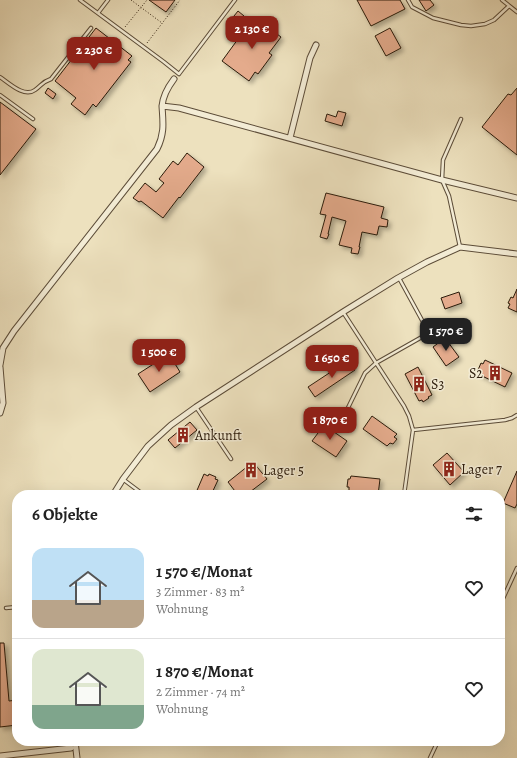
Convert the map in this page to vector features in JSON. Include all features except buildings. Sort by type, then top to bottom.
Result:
[{"type":"street","points":[[290,138],[310,58],[316,45]]},
{"type":"street","points":[[0,413],[3,403],[0,366],[3,348],[14,331],[157,149],[161,141],[164,125],[162,106],[163,99],[166,91],[174,79]]},
{"type":"street","points":[[162,106],[179,108],[442,180],[517,198]]},
{"type":"street","points":[[116,490],[148,446],[196,407],[398,278],[427,262],[460,247],[517,254]]},
{"type":"street","points":[[0,756],[73,748],[77,758]]},
{"type":"lane","points":[[80,0],[179,74]]},
{"type":"lane","points":[[98,13],[108,0]]},
{"type":"lane","points":[[174,79],[235,0]]},
{"type":"lane","points":[[408,0],[412,8],[433,18],[471,26],[485,24],[494,20],[509,6]]},
{"type":"lane","points":[[502,0],[517,12]]},
{"type":"lane","points":[[0,77],[20,91],[32,92],[44,81],[51,79],[91,28]]},
{"type":"lane","points":[[0,95],[33,119]]},
{"type":"lane","points":[[460,247],[449,196],[442,180],[443,160],[461,119]]},
{"type":"lane","points":[[343,418],[365,373],[376,363],[429,333],[398,278]]},
{"type":"lane","points":[[343,312],[409,416],[413,430],[405,490]]},
{"type":"lane","points":[[196,407],[231,459]]},
{"type":"lane","points":[[413,430],[505,420],[517,415]]},
{"type":"lane","points":[[123,479],[137,490]]},
{"type":"lane","points":[[505,594],[517,568]]},
{"type":"lane","points":[[6,608],[12,607]]},
{"type":"lane","points":[[430,758],[436,746]]},
{"type":"path","points":[[131,0],[162,23]]},
{"type":"path","points":[[122,31],[147,0]]},
{"type":"path","points":[[144,47],[180,0]]},
{"type":"place","name":"S2","points":[[495,373]]},
{"type":"place","name":"S3","points":[[419,384]]},
{"type":"place","name":"Ankunft","points":[[183,435]]},
{"type":"place","name":"Lager 7","points":[[449,469]]},
{"type":"place","name":"Lager 5","points":[[251,470]]}]
